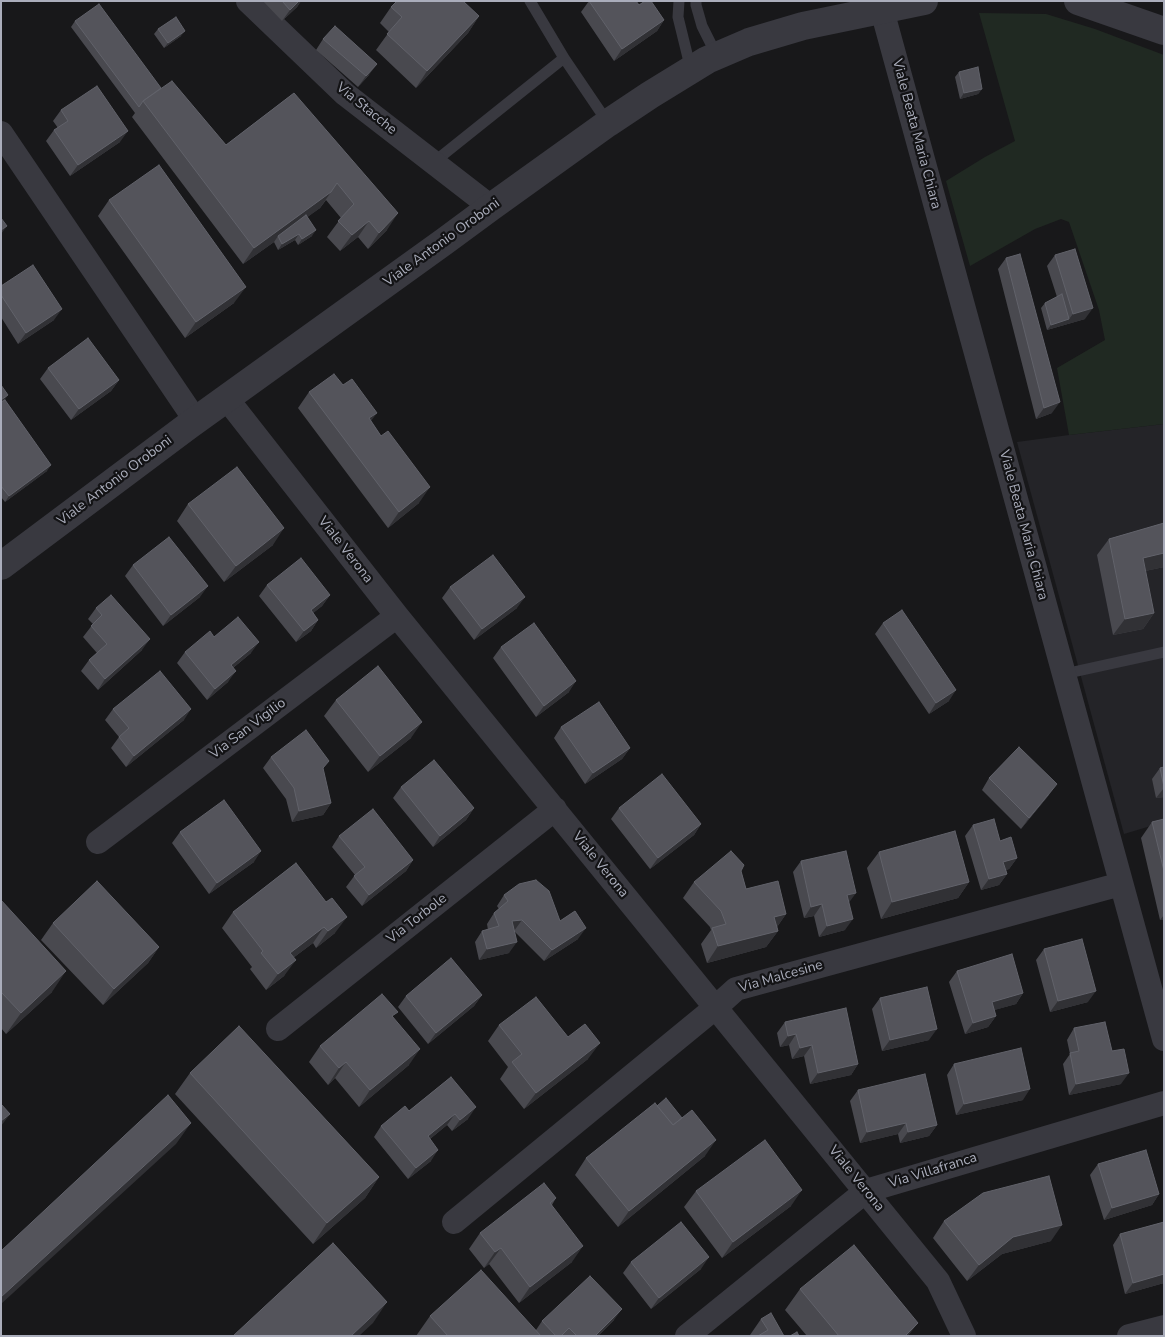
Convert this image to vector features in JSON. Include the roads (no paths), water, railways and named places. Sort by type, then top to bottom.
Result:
[{"type":"street","name":"Via Stacche","points":[[248,1],[345,94],[491,207]]},
{"type":"street","name":"Viale Antonio Oroboni","points":[[1,566],[196,421],[608,123],[707,60],[748,42],[803,26],[875,8],[924,1]]},
{"type":"street","points":[[1078,1],[1164,31]]},
{"type":"street","name":"Viale Beata Maria Chiara","points":[[875,8],[1064,674],[1164,1039]]},
{"type":"street","points":[[1,133],[196,421]]},
{"type":"street","name":"Viale Verona","points":[[227,400],[397,616],[938,1281],[964,1336]]},
{"type":"street","name":"Via San Vigilio","points":[[98,842],[397,616]]},
{"type":"street","name":"Via Torbole","points":[[278,1029],[555,809]]},
{"type":"street","name":"Via Malcesine","points":[[454,1222],[736,989],[1122,884]]},
{"type":"street","name":"Via Villafranca","points":[[687,1336],[866,1191],[1164,1103]]},
{"type":"street","points":[[1129,1336],[1164,1327]]},
{"type":"lane","points":[[530,1],[564,58],[608,123]]},
{"type":"lane","points":[[679,1],[678,17],[692,70]]},
{"type":"lane","points":[[696,1],[702,26],[717,56]]},
{"type":"lane","points":[[434,162],[564,58]]},
{"type":"lane","points":[[1064,674],[1164,652]]}]
